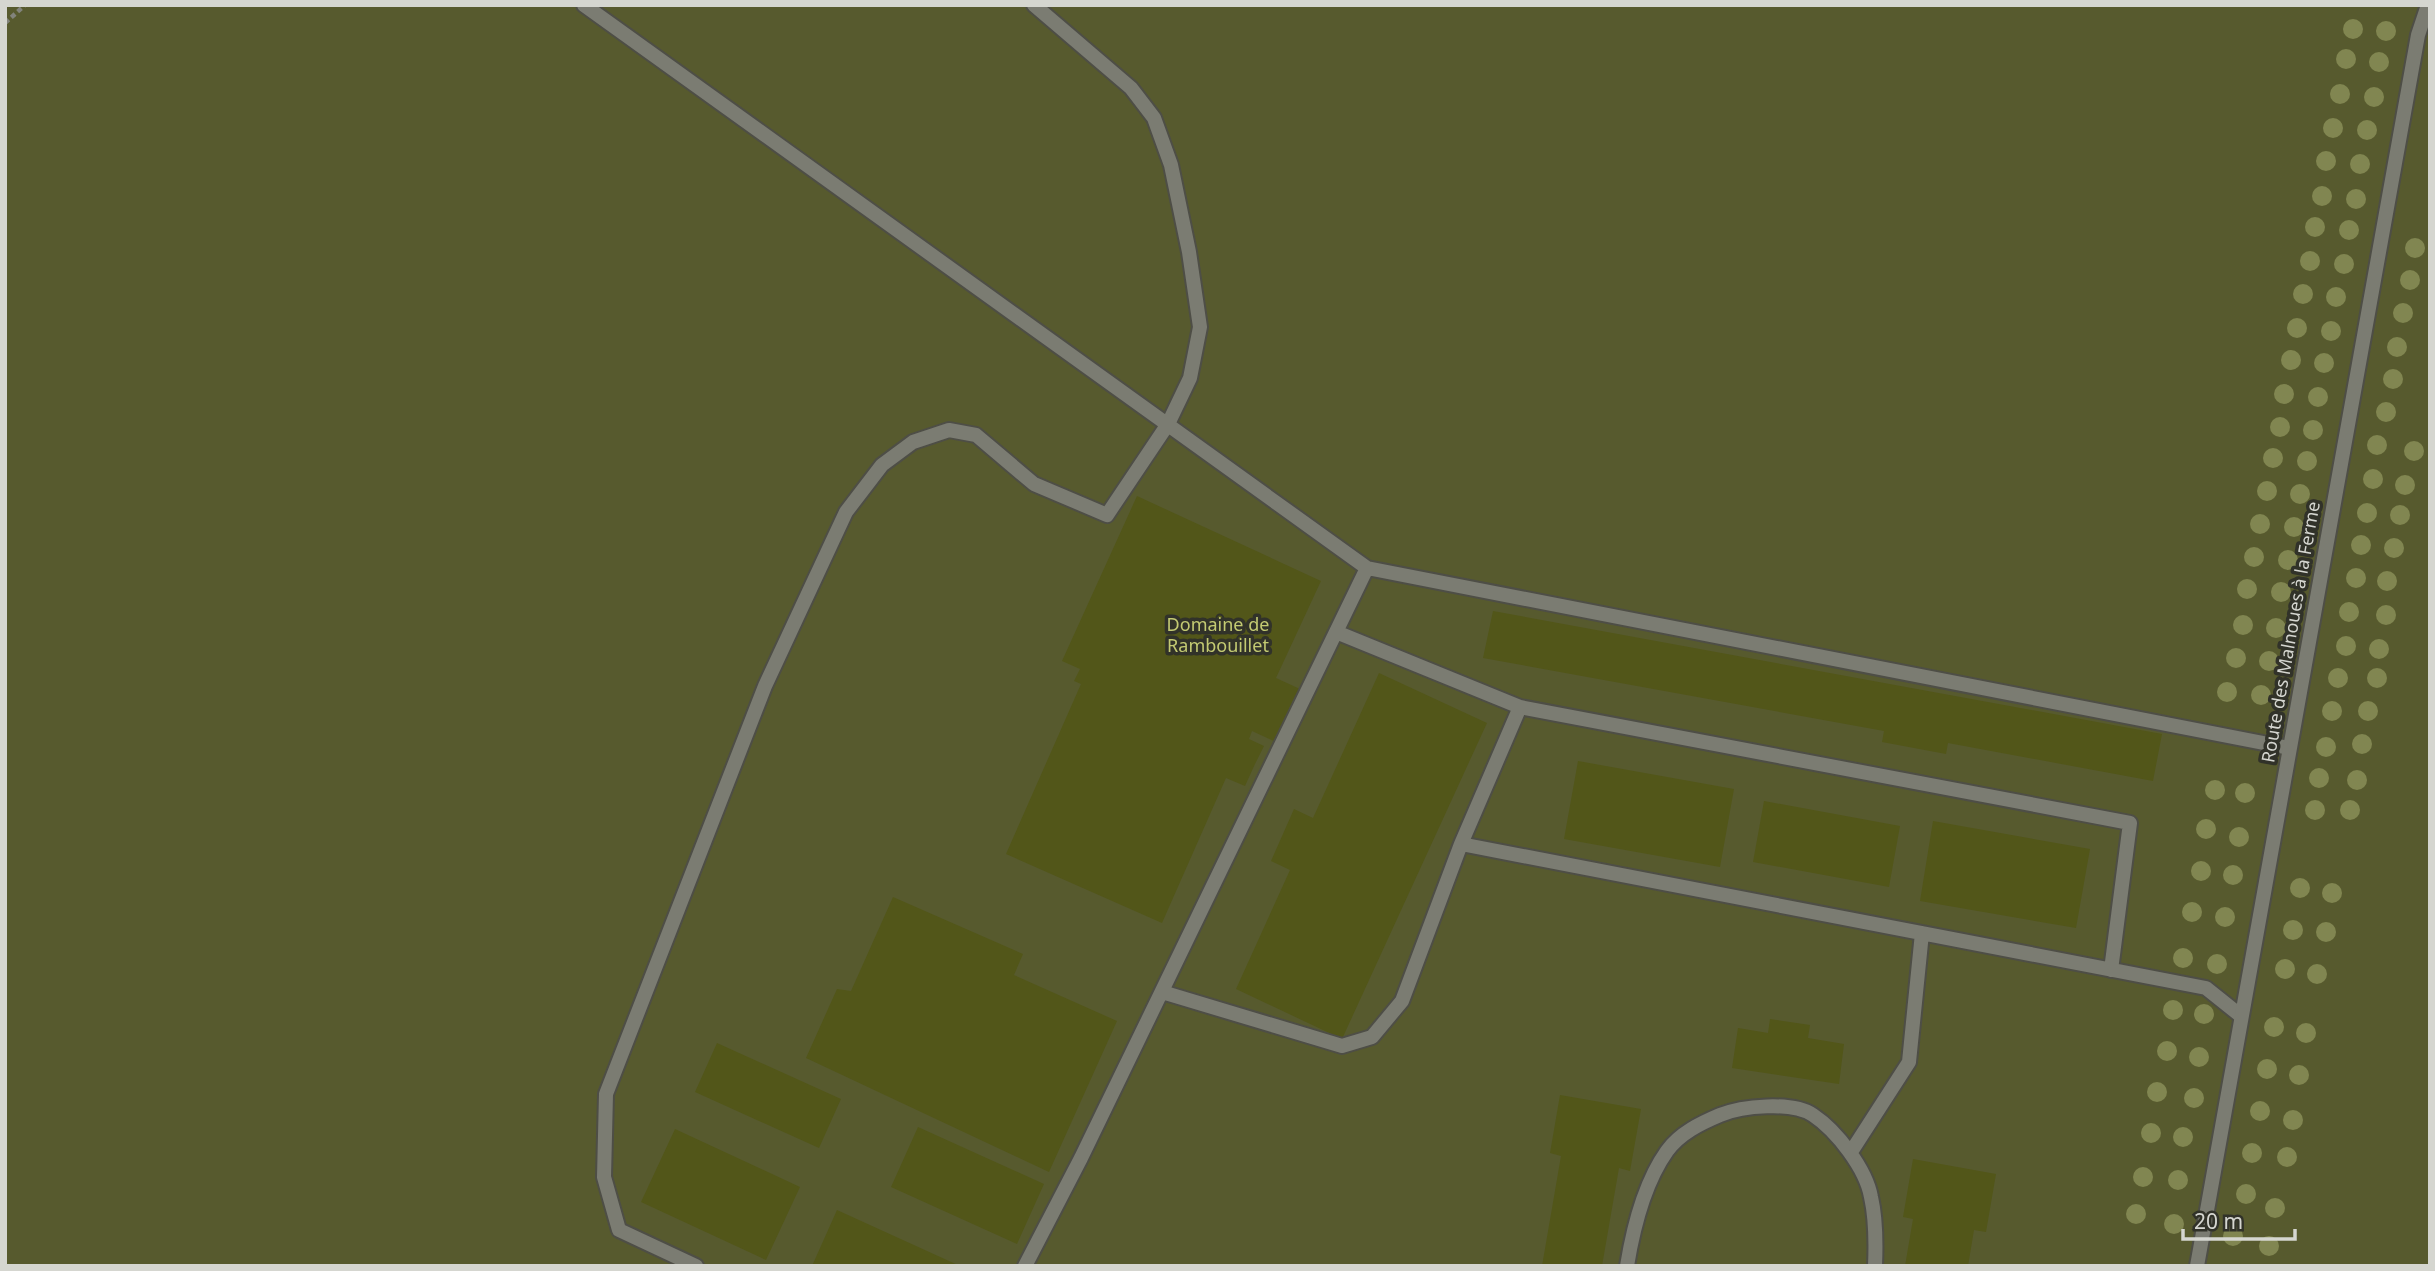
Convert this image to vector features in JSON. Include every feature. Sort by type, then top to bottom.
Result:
[{"type":"street","points":[[584,5],[1367,568],[2289,748]]},
{"type":"street","points":[[696,1266],[619,1230],[604,1177],[606,1094],[765,686],[846,512],[882,465],[913,442],[949,430],[976,435],[1034,484],[1107,515],[1168,424],[1190,378],[1200,327],[1189,252],[1171,165],[1154,118],[1131,88],[1034,5]]},
{"type":"street","name":"Route des Malnoues à la Ferme","points":[[2197,1266],[2416,48],[2428,5]]},
{"type":"street","points":[[1025,1266],[1081,1158],[1367,568]]},
{"type":"street","points":[[1336,632],[1520,707],[2130,822],[2111,970]]},
{"type":"street","points":[[1161,992],[1342,1046],[1372,1037],[1402,1001],[1461,844],[1520,707]]},
{"type":"street","points":[[1461,844],[2206,988],[2241,1016]]},
{"type":"street","points":[[1851,1152],[1909,1062],[1922,933]]},
{"type":"street","points":[[1627,1266],[1633,1227],[1668,1150],[1694,1126],[1733,1110],[1774,1105],[1812,1114],[1851,1152],[1871,1194],[1877,1240],[1875,1266]]},
{"type":"path","points":[[5,23],[25,5]]},
{"type":"green space","name":"Domaine de Rambouillet","points":[[5,5],[2430,5],[2430,1266],[5,1266]]},
{"type":"building","points":[[1137,496],[1321,581],[1276,678],[1300,689],[1276,742],[1252,731],[1249,739],[1264,746],[1245,786],[1226,778],[1162,923],[1006,854],[1081,684],[1074,681],[1080,669],[1062,661]]},
{"type":"building","points":[[1493,611],[2162,734],[2153,781],[1948,743],[1946,754],[1882,742],[1884,731],[1483,658]]},
{"type":"building","points":[[1379,673],[1487,723],[1342,1039],[1236,989],[1290,870],[1271,861],[1294,809],[1313,818]]},
{"type":"building","points":[[1578,761],[1734,789],[1720,867],[1564,839]]},
{"type":"building","points":[[1764,801],[1900,826],[1889,887],[1753,862]]},
{"type":"building","points":[[1933,821],[2090,849],[2076,928],[1920,901]]},
{"type":"building","points":[[893,897],[1023,954],[1014,975],[1117,1021],[1049,1172],[806,1058],[837,989],[851,991]]},
{"type":"building","points":[[1770,1019],[1810,1025],[1808,1038],[1844,1044],[1839,1084],[1732,1068],[1738,1028],[1768,1033]]},
{"type":"building","points":[[717,1043],[841,1099],[819,1148],[695,1092]]},
{"type":"building","points":[[1560,1095],[1641,1109],[1630,1171],[1619,1168],[1602,1266],[1542,1266],[1561,1156],[1550,1153]]},
{"type":"building","points":[[918,1127],[1044,1184],[1017,1244],[891,1187]]},
{"type":"building","points":[[675,1129],[800,1187],[766,1260],[641,1202]]},
{"type":"building","points":[[1913,1159],[1996,1174],[1986,1232],[1974,1230],[1968,1266],[1905,1266],[1913,1219],[1903,1217]]},
{"type":"building","points":[[837,1210],[960,1266],[812,1266]]}]
